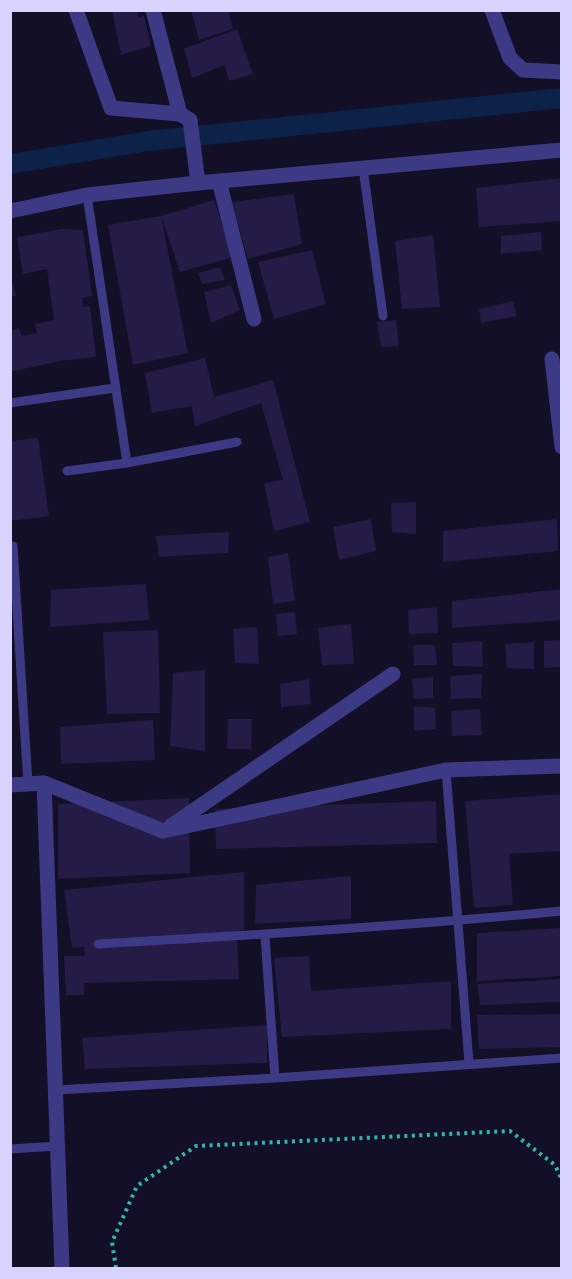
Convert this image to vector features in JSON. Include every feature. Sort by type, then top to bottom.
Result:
[{"type":"street","points":[[76,10],[111,108],[185,117]]},
{"type":"street","points":[[153,10],[185,117],[197,177]]},
{"type":"street","points":[[492,10],[510,58],[523,70],[561,72]]},
{"type":"street","points":[[10,210],[197,177],[219,181],[561,150]]},
{"type":"street","points":[[219,181],[254,319]]},
{"type":"street","points":[[552,359],[561,447]]},
{"type":"street","points":[[163,831],[393,674]]},
{"type":"street","points":[[10,785],[44,783],[163,831],[446,770],[561,766]]},
{"type":"street","points":[[44,783],[62,1269]]},
{"type":"lane","points":[[363,168],[383,316]]},
{"type":"lane","points":[[87,195],[127,463]]},
{"type":"lane","points":[[10,403],[115,387]]},
{"type":"lane","points":[[67,471],[127,463],[237,442]]},
{"type":"lane","points":[[14,546],[28,784]]},
{"type":"lane","points":[[446,770],[469,1064]]},
{"type":"lane","points":[[98,944],[265,936],[458,922],[561,911]]},
{"type":"lane","points":[[265,936],[275,1078]]},
{"type":"lane","points":[[56,1090],[275,1078],[561,1058]]},
{"type":"lane","points":[[10,1149],[58,1146]]},
{"type":"path","points":[[116,1269],[112,1242],[137,1186],[196,1146],[510,1131],[555,1165],[561,1180]]},
{"type":"building","points":[[112,10],[138,10],[138,18],[144,16],[151,46],[121,55]]},
{"type":"building","points":[[191,10],[228,10],[233,29],[199,40]]},
{"type":"building","points":[[237,29],[253,74],[229,81],[225,65],[192,78],[184,49]]},
{"type":"building","points":[[562,178],[562,221],[479,227],[476,188]]},
{"type":"building","points":[[294,194],[302,244],[248,259],[232,202]]},
{"type":"building","points":[[214,200],[233,257],[180,272],[161,216]]},
{"type":"building","points":[[161,216],[188,353],[133,365],[108,225]]},
{"type":"building","points":[[62,229],[83,230],[92,296],[82,298],[84,307],[90,306],[96,357],[60,361],[10,372],[10,331],[19,328],[22,336],[37,333],[35,324],[54,320],[47,269],[23,274],[17,237]]},
{"type":"building","points":[[541,232],[542,250],[501,254],[501,236]]},
{"type":"building","points":[[433,235],[440,307],[402,309],[395,241]]},
{"type":"building","points":[[312,250],[326,304],[274,319],[258,262]]},
{"type":"building","points":[[220,267],[225,280],[202,284],[198,273]]},
{"type":"building","points":[[10,274],[16,295],[10,297]]},
{"type":"building","points":[[231,285],[240,310],[211,323],[204,292]]},
{"type":"building","points":[[513,301],[517,316],[481,323],[479,309]]},
{"type":"building","points":[[396,320],[399,346],[381,347],[377,322]]},
{"type":"building","points":[[205,358],[214,397],[273,380],[310,522],[274,531],[264,483],[283,480],[261,403],[195,426],[192,406],[152,413],[145,373]]},
{"type":"building","points":[[38,438],[49,516],[10,521],[10,441]]},
{"type":"building","points":[[416,502],[416,534],[392,532],[391,503]]},
{"type":"building","points":[[371,519],[376,551],[339,560],[333,527]]},
{"type":"building","points":[[557,519],[558,551],[443,562],[443,531]]},
{"type":"building","points":[[229,532],[228,553],[159,557],[156,536]]},
{"type":"building","points":[[288,553],[295,601],[273,604],[268,557]]},
{"type":"building","points":[[146,584],[149,620],[50,627],[51,590]]},
{"type":"building","points":[[562,589],[562,620],[452,628],[452,601]]},
{"type":"building","points":[[437,607],[438,633],[409,634],[408,610]]},
{"type":"building","points":[[295,612],[297,634],[278,636],[276,614]]},
{"type":"building","points":[[351,624],[354,664],[322,665],[318,628]]},
{"type":"building","points":[[257,627],[259,664],[235,663],[233,629]]},
{"type":"building","points":[[158,630],[160,713],[107,714],[103,632]]},
{"type":"building","points":[[562,640],[562,667],[544,668],[544,641]]},
{"type":"building","points":[[482,641],[483,667],[453,666],[452,643]]},
{"type":"building","points":[[534,642],[534,669],[507,668],[505,644]]},
{"type":"building","points":[[413,645],[435,645],[437,665],[414,665]]},
{"type":"building","points":[[205,670],[205,751],[170,746],[173,673]]},
{"type":"building","points":[[482,674],[481,698],[451,699],[450,676]]},
{"type":"building","points":[[433,677],[433,698],[414,699],[412,679]]},
{"type":"building","points":[[309,679],[311,704],[281,707],[280,684]]},
{"type":"building","points":[[414,706],[435,708],[436,729],[414,731]]},
{"type":"building","points":[[480,709],[482,735],[452,736],[451,711]]},
{"type":"building","points":[[228,719],[252,719],[251,749],[227,749]]},
{"type":"building","points":[[153,720],[155,760],[61,764],[60,727]]},
{"type":"building","points":[[562,794],[562,851],[509,854],[513,905],[474,908],[465,801]]},
{"type":"building","points":[[189,798],[190,873],[58,879],[58,804]]},
{"type":"building","points":[[436,801],[437,843],[216,849],[215,809]]},
{"type":"building","points":[[244,872],[244,930],[107,945],[237,936],[239,979],[84,983],[84,995],[66,995],[64,956],[85,956],[84,947],[72,948],[64,890]]},
{"type":"building","points":[[351,876],[351,919],[255,924],[256,885]]},
{"type":"building","points":[[562,928],[562,976],[477,981],[477,933]]},
{"type":"building","points":[[309,956],[311,991],[451,981],[451,1029],[282,1037],[274,958]]},
{"type":"building","points":[[562,979],[562,1002],[480,1005],[477,984]]},
{"type":"building","points":[[562,1014],[562,1047],[479,1049],[477,1015]]},
{"type":"building","points":[[267,1025],[267,1063],[85,1069],[82,1038]]},
{"type":"waterway","points":[[10,164],[148,141],[562,98]]}]
